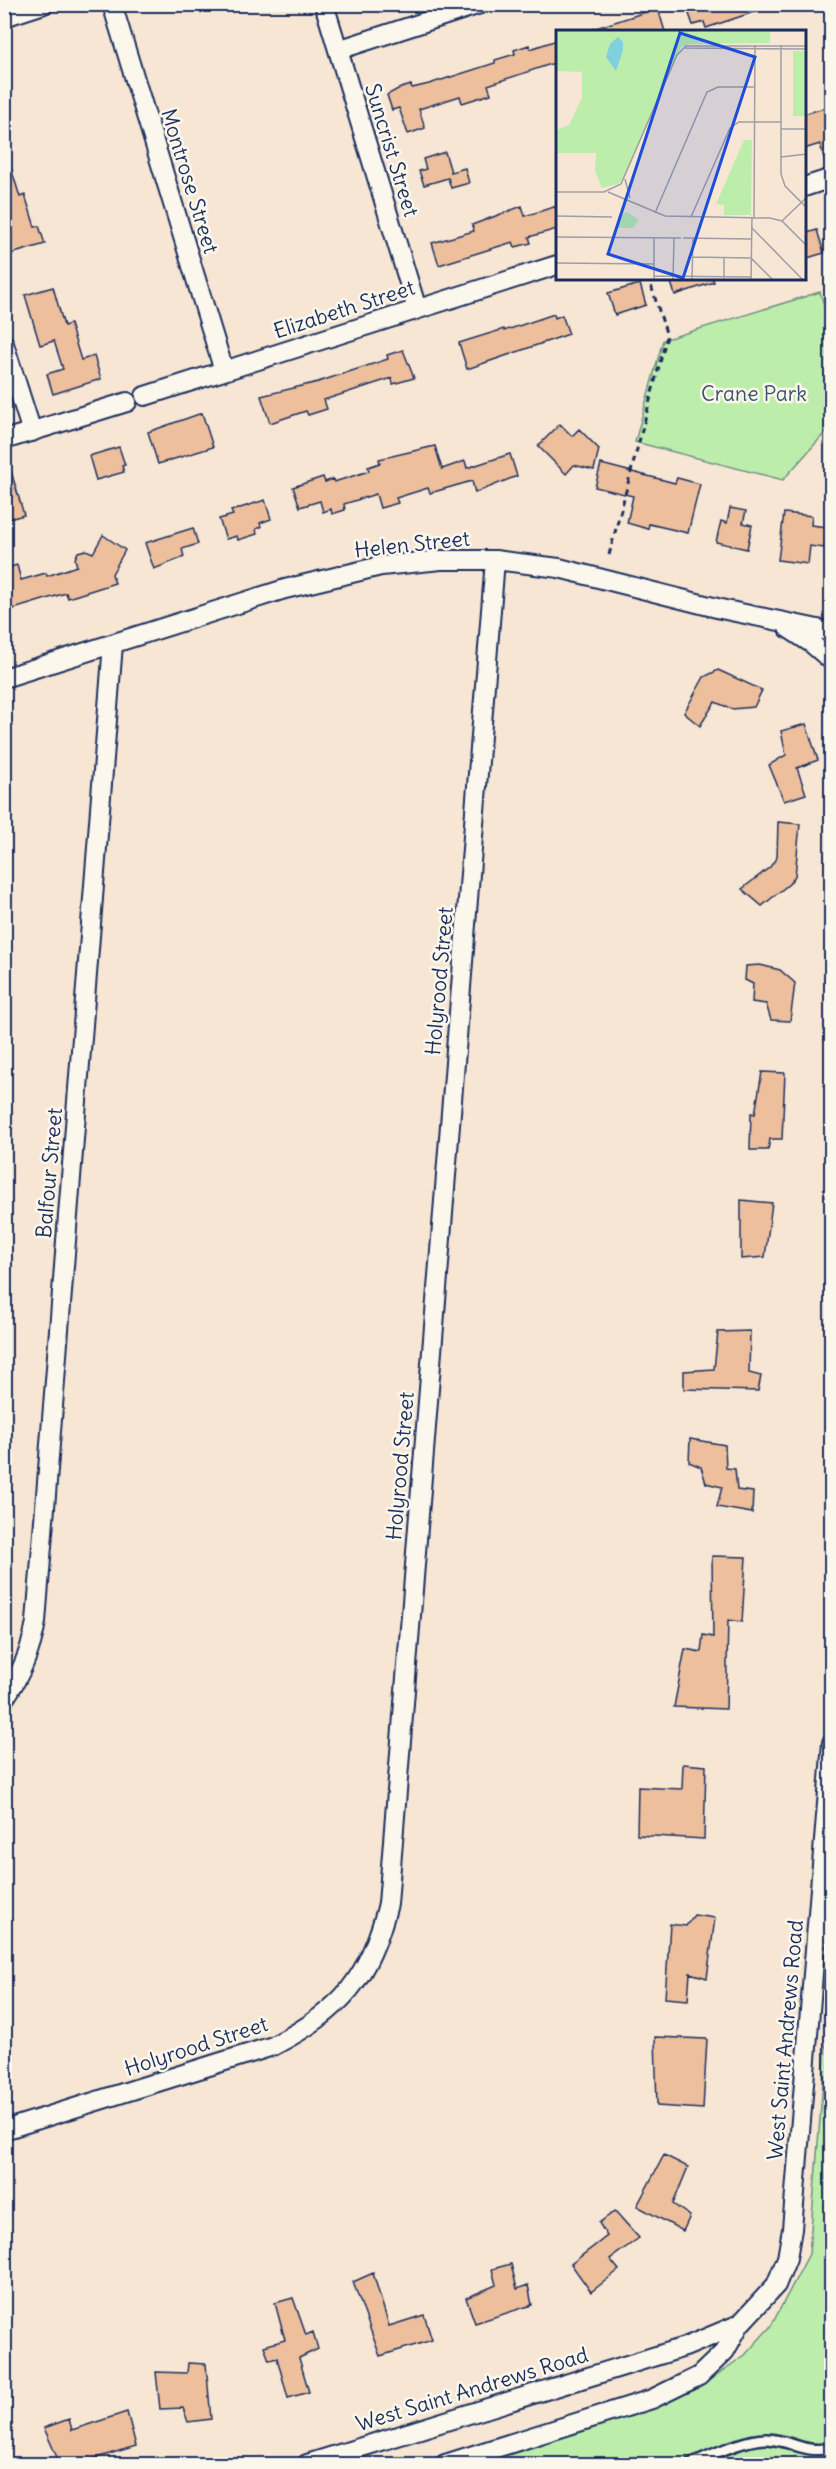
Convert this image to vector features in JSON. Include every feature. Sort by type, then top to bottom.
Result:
[{"type":"street","points":[[4,17],[44,4]]},
{"type":"street","name":"Montrose Street","points":[[112,4],[224,371]]},
{"type":"street","name":"Suncrist Street","points":[[324,4],[417,309]]},
{"type":"street","points":[[338,50],[480,4]]},
{"type":"street","points":[[806,185],[831,178]]},
{"type":"street","name":"Elizabeth Street","points":[[145,396],[556,265]]},
{"type":"street","points":[[4,344],[32,432]]},
{"type":"street","points":[[4,440],[127,402]]},
{"type":"street","name":"Helen Street","points":[[4,678],[334,576],[381,566],[441,560],[495,560],[559,568],[780,623],[831,632]]},
{"type":"street","name":"Holyrood Street","points":[[4,2130],[273,2046],[317,2020],[346,1995],[371,1959],[381,1930],[388,1904],[495,560]]},
{"type":"street","points":[[780,623],[811,643],[831,662]]},
{"type":"street","name":"Balfour Street","points":[[4,1699],[21,1673],[36,1622],[113,644]]},
{"type":"street","name":"West Saint Andrews Road","points":[[445,2464],[652,2399],[699,2376],[725,2351],[740,2324],[776,2285],[787,2258],[792,2229],[831,1743]]},
{"type":"street","name":"West Saint Andrews Road","points":[[307,2464],[356,2457],[685,2347],[740,2324]]},
{"type":"lane","points":[[690,2464],[765,2439],[801,2450],[815,2451],[831,2448]]},
{"type":"path","points":[[609,555],[667,336],[649,280]]},
{"type":"green space","name":"Crane Park","points":[[820,292],[831,328],[831,426],[783,480],[635,442],[663,340]]},
{"type":"green space","points":[[831,1982],[831,2464],[468,2464],[695,2390],[745,2355],[771,2326],[809,2254]]},
{"type":"building","points":[[697,4],[768,4],[769,7],[706,28],[704,22],[693,25],[687,8]]},
{"type":"building","points":[[658,8],[664,30],[593,30]]},
{"type":"building","points":[[556,40],[556,62],[488,85],[491,94],[462,103],[460,96],[419,109],[425,128],[408,134],[399,108],[392,110],[387,95],[398,89],[411,85],[412,88],[429,84],[495,63],[495,60],[515,54],[514,50],[529,45],[530,49]]},
{"type":"building","points":[[831,106],[831,167],[827,168],[820,144],[806,148],[806,113]]},
{"type":"building","points":[[445,152],[451,172],[465,168],[469,183],[451,188],[448,178],[424,185],[419,171],[426,169],[423,159]]},
{"type":"building","points":[[8,158],[20,197],[25,195],[35,227],[39,226],[45,244],[11,254],[6,237],[12,235],[4,210],[4,159]]},
{"type":"building","points":[[522,206],[525,216],[556,206],[556,229],[529,237],[531,243],[515,247],[513,242],[439,265],[432,243],[474,231],[472,225]]},
{"type":"building","points":[[817,230],[824,253],[806,258],[806,233]]},
{"type":"building","points":[[670,280],[713,280],[714,282],[675,295]]},
{"type":"building","points":[[640,284],[646,305],[615,315],[608,293]]},
{"type":"building","points":[[53,287],[64,326],[70,324],[81,360],[94,356],[101,379],[53,394],[47,374],[63,369],[54,341],[40,345],[25,295]]},
{"type":"building","points":[[554,314],[555,318],[562,315],[569,334],[467,369],[459,343]]},
{"type":"building","points":[[403,350],[414,378],[393,384],[392,378],[324,400],[327,409],[308,415],[306,411],[270,423],[261,396],[318,382],[388,359],[387,355]]},
{"type":"building","points":[[202,413],[213,447],[158,464],[148,432]]},
{"type":"building","points":[[560,424],[572,436],[579,429],[599,449],[594,470],[574,465],[566,474],[538,446]]},
{"type":"building","points":[[435,446],[442,469],[465,461],[467,468],[510,454],[517,476],[475,493],[472,481],[430,493],[428,488],[396,498],[398,503],[380,508],[376,494],[344,504],[345,510],[332,514],[331,509],[323,512],[320,501],[300,507],[293,487],[323,477],[325,482],[333,479],[334,482],[369,471],[368,467],[380,463],[379,459]]},
{"type":"building","points":[[119,447],[125,465],[122,466],[124,472],[96,480],[89,456]]},
{"type":"building","points":[[8,461],[24,515],[9,519],[7,514],[4,515],[4,462]]},
{"type":"building","points":[[601,464],[675,483],[677,478],[700,484],[688,533],[649,524],[648,529],[627,523],[633,496],[595,487]]},
{"type":"building","points":[[265,500],[271,519],[260,523],[261,527],[256,529],[257,534],[238,540],[237,536],[226,539],[219,519],[233,515],[231,511]]},
{"type":"building","points":[[730,508],[746,511],[743,523],[752,525],[747,549],[716,542],[721,521],[727,523]]},
{"type":"building","points":[[784,513],[812,516],[811,525],[827,527],[824,548],[810,546],[808,564],[778,560]]},
{"type":"building","points":[[193,528],[198,544],[182,549],[184,557],[154,569],[145,543]]},
{"type":"building","points":[[103,535],[125,550],[112,574],[115,583],[68,598],[66,593],[4,612],[4,569],[17,565],[21,580],[46,573],[47,576],[77,566],[75,559],[78,552],[86,550],[93,553]]},
{"type":"building","points":[[718,670],[762,690],[754,707],[732,709],[715,702],[700,726],[684,713],[704,677]]},
{"type":"building","points":[[806,724],[818,760],[797,768],[806,794],[784,801],[769,765],[786,755],[781,731]]},
{"type":"building","points":[[778,822],[800,824],[795,876],[789,884],[762,906],[742,889],[770,867],[777,857]]},
{"type":"building","points":[[760,965],[780,970],[795,983],[790,1021],[771,1020],[766,1004],[752,1002],[753,984],[745,980],[746,966]]},
{"type":"building","points":[[762,1072],[785,1073],[782,1139],[770,1139],[768,1150],[750,1150],[751,1113],[755,1114]]},
{"type":"building","points":[[741,1200],[772,1203],[765,1257],[741,1259]]},
{"type":"building","points":[[750,1331],[749,1373],[761,1376],[758,1391],[684,1389],[684,1371],[714,1369],[718,1332]]},
{"type":"building","points":[[690,1439],[725,1445],[726,1468],[735,1469],[737,1490],[753,1492],[752,1513],[717,1507],[722,1487],[706,1483],[701,1467],[689,1462]]},
{"type":"building","points":[[712,1556],[746,1557],[742,1622],[728,1620],[726,1709],[674,1707],[685,1649],[701,1652],[703,1635],[713,1637]]},
{"type":"building","points":[[683,1764],[706,1766],[704,1839],[637,1835],[638,1787],[682,1789]]},
{"type":"building","points":[[694,1915],[715,1918],[707,1978],[690,1973],[688,2000],[665,1998],[670,1924],[686,1926]]},
{"type":"building","points":[[655,2037],[707,2039],[703,2109],[657,2106]]},
{"type":"building","points":[[664,2155],[688,2167],[673,2204],[690,2216],[683,2231],[637,2206]]},
{"type":"building","points":[[615,2211],[639,2238],[610,2259],[619,2270],[591,2292],[571,2264],[607,2236],[599,2223]]},
{"type":"building","points":[[511,2264],[517,2289],[528,2285],[532,2305],[475,2323],[466,2298],[496,2285],[492,2269]]},
{"type":"building","points":[[373,2273],[389,2326],[424,2315],[432,2340],[380,2356],[353,2282]]},
{"type":"building","points":[[293,2298],[306,2335],[313,2332],[318,2349],[299,2358],[309,2392],[288,2398],[277,2358],[269,2360],[264,2346],[285,2340],[275,2303]]},
{"type":"building","points":[[188,2363],[206,2364],[211,2419],[188,2422],[183,2408],[160,2409],[156,2372],[187,2373]]},
{"type":"building","points":[[127,2412],[136,2446],[76,2464],[60,2464],[44,2428],[69,2419],[72,2430]]}]
